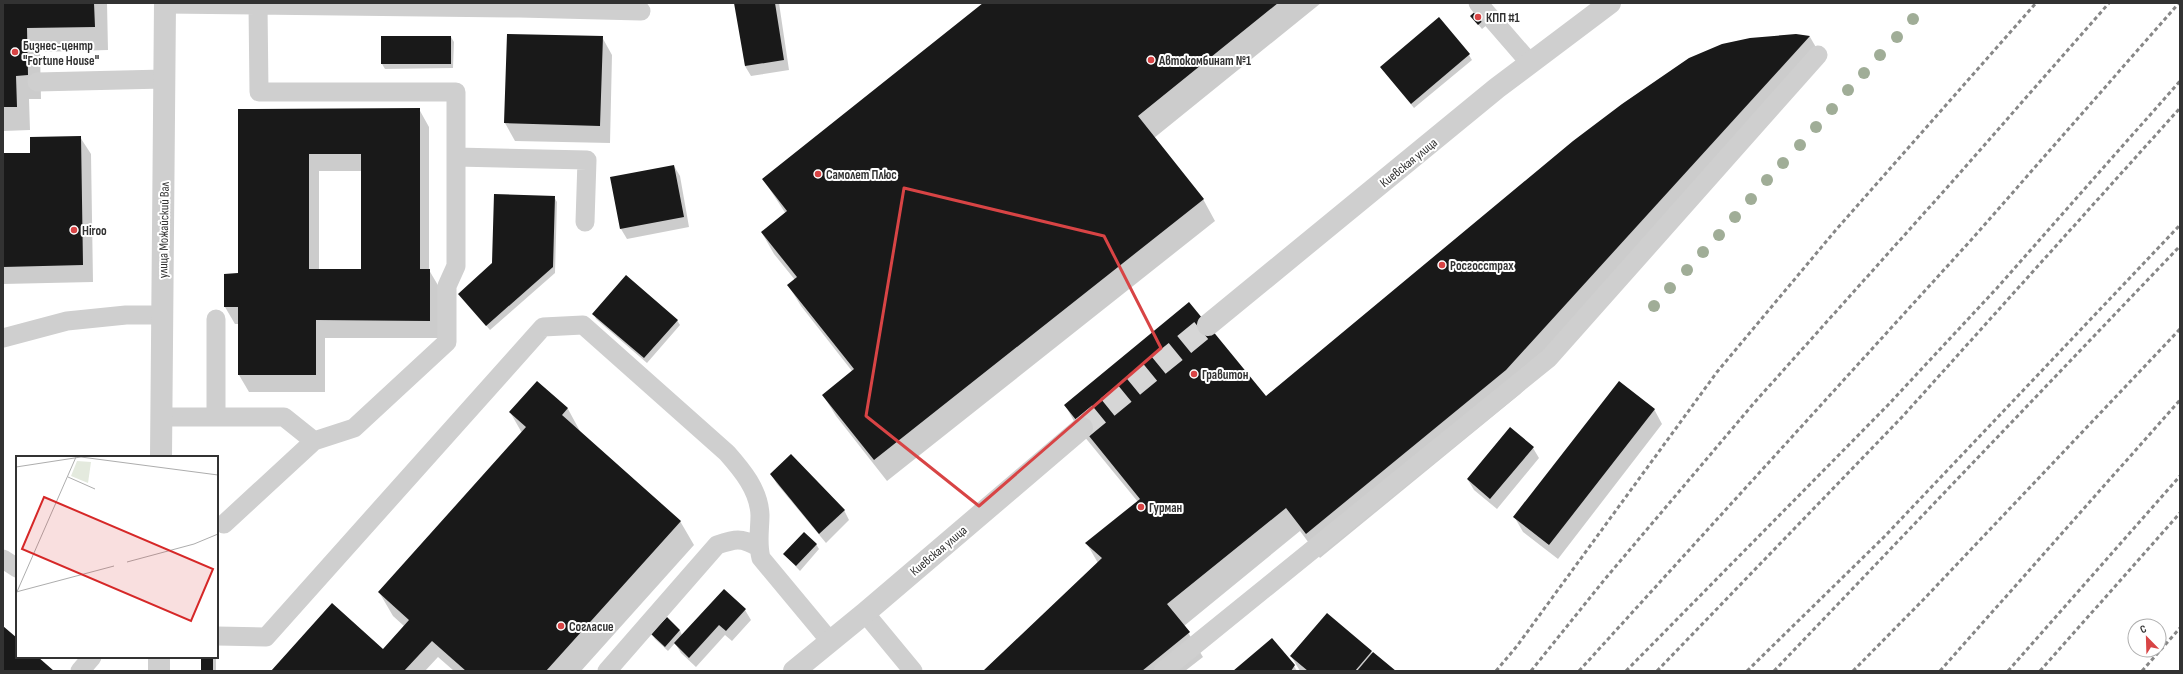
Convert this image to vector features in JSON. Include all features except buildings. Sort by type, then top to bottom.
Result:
[{"type":"street","name":"Киевская улица","points":[[1208,325],[1530,63],[1610,3]]},
{"type":"street","name":"улица Можайский Вал","points":[[161,456],[165,4]]},
{"type":"street","name":"Киевская улица","points":[[794,671],[865,613],[1082,428]]},
{"type":"street","points":[[159,658],[159,671]]},
{"type":"lane","points":[[1478,3],[1530,63]]},
{"type":"lane","points":[[165,4],[641,11]]},
{"type":"lane","points":[[224,524],[314,441],[354,428],[447,342],[447,286],[456,266],[456,92],[259,92],[258,5]]},
{"type":"lane","points":[[1163,671],[1549,358],[1818,55]]},
{"type":"lane","points":[[37,82],[164,79]]},
{"type":"lane","points":[[456,157],[586,160],[585,222]]},
{"type":"lane","points":[[3,338],[67,321],[126,315],[162,315]]},
{"type":"lane","points":[[216,319],[216,417]]},
{"type":"lane","points":[[218,636],[266,637],[543,327],[583,324],[727,453],[743,470],[756,495],[760,513],[758,547],[761,558],[830,641]]},
{"type":"lane","points":[[161,417],[284,417],[314,441]]},
{"type":"lane","points":[[606,671],[717,545],[734,540],[746,540],[758,547]]},
{"type":"lane","points":[[3,559],[16,567]]},
{"type":"lane","points":[[865,613],[912,671]]},
{"type":"lane","points":[[80,671],[91,658]]},
{"type":"highlighted area","points":[[904,188],[1104,236],[1161,348],[979,506],[866,416]]},
{"type":"tunnel","points":[[1082,428],[1208,325]]},
{"type":"railway","points":[[1496,671],[1517,646],[1717,372],[1835,231],[2036,3]]},
{"type":"railway","points":[[1531,671],[1605,579],[1754,403],[1952,182],[2109,3]]},
{"type":"railway","points":[[1579,671],[1972,239],[2179,3]]},
{"type":"railway","points":[[1626,671],[1888,405],[1997,288],[2180,81]]},
{"type":"railway","points":[[1657,671],[1903,416],[2180,108]]},
{"type":"railway","points":[[1747,671],[1885,536],[2180,225]]},
{"type":"railway","points":[[1774,671],[2180,246]]},
{"type":"railway","points":[[1853,671],[1924,599],[2180,329]]},
{"type":"railway","points":[[1940,671],[2180,400]]},
{"type":"railway","points":[[2008,671],[2180,476]]},
{"type":"railway","points":[[2040,671],[2180,513]]},
{"type":"railway","points":[[2142,671],[2180,628]]},
{"type":"place","name":"КПП #1","points":[[1478,17]]},
{"type":"place","name":"Бизнес-центр \"Fortune House\"","points":[[15,52]]},
{"type":"place","name":"Автокомбинат №1","points":[[1151,60]]},
{"type":"place","name":"Самолет Плюс","points":[[818,174]]},
{"type":"place","name":"Hiroo","points":[[74,230]]},
{"type":"place","name":"Росгосстрах","points":[[1442,265]]},
{"type":"place","name":"Гравитон","points":[[1194,374]]},
{"type":"place","name":"Гурман","points":[[1141,507]]},
{"type":"place","name":"Согласие","points":[[561,626]]}]
